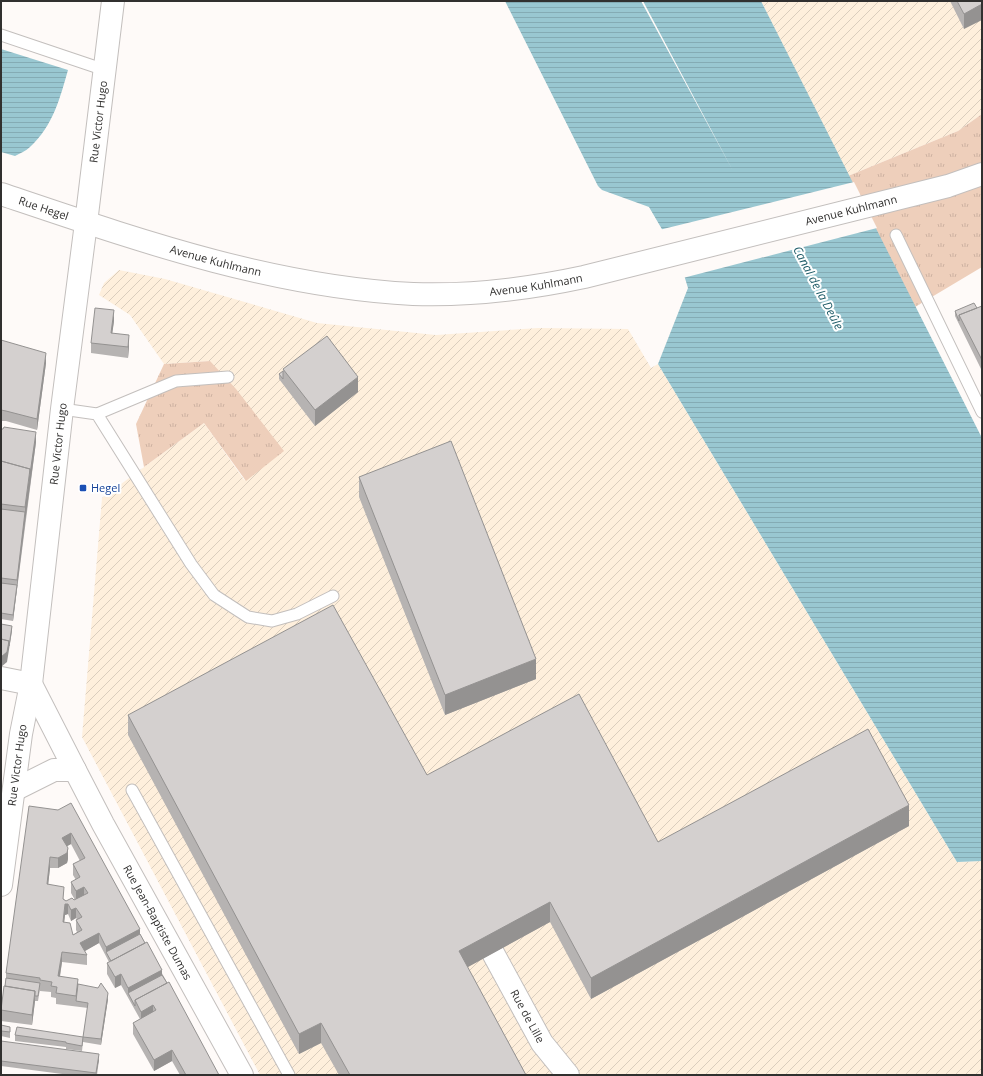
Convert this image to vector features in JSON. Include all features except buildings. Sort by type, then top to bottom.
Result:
[{"type":"street","name":"Rue Victor Hugo","points":[[1,886],[21,734],[30,684],[62,409],[113,1]]},
{"type":"street","name":"Avenue Kuhlmann","points":[[86,223],[189,254],[234,266],[299,280],[361,289],[414,294],[458,293],[542,286],[584,277],[940,188],[978,176]]},
{"type":"street","name":"Rue Hegel","points":[[1,194],[86,223]]},
{"type":"street","points":[[1,678],[30,684]]},
{"type":"street","name":"Rue Jean-Baptiste Dumas","points":[[30,684],[103,824],[242,1075]]},
{"type":"street","points":[[14,790],[54,770],[75,770]]},
{"type":"street","name":"Rue de Lille","points":[[493,953],[542,1043],[568,1075]]},
{"type":"lane","points":[[1,36],[105,70]]},
{"type":"lane","points":[[896,236],[982,412]]},
{"type":"lane","points":[[62,409],[97,414],[176,381],[228,377]]},
{"type":"lane","points":[[97,414],[190,564],[214,595],[248,617],[272,621],[297,614],[333,596]]},
{"type":"lane","points":[[132,790],[289,1075]]},
{"type":"shaded area","points":[[761,1],[982,1],[982,114],[958,131],[848,176]]},
{"type":"shaded area","points":[[119,270],[165,279],[317,323],[436,335],[538,328],[628,329],[651,368],[658,364],[957,862],[982,861],[982,1075],[260,1075],[82,737],[102,498],[204,423],[245,481],[210,361],[164,364],[130,315],[99,295],[104,283]]},
{"type":"green space","points":[[982,114],[982,267],[915,307],[848,176],[958,131]]},
{"type":"green space","points":[[210,361],[236,389],[284,451],[246,481],[204,423],[144,467],[136,424],[164,364]]},
{"type":"water","name":"Canal de la Deûle","points":[[505,1],[641,1],[733,171],[643,1],[761,1],[982,438],[982,861],[957,862],[658,364],[688,288],[684,275],[663,231],[649,207],[602,190],[598,186]]},
{"type":"water","points":[[1,49],[68,70],[55,111],[45,130],[25,151],[15,156],[1,152]]},
{"type":"pier","points":[[854,182],[877,228],[683,278],[659,230]]},
{"type":"place","name":"Hegel","points":[[83,488]]}]
